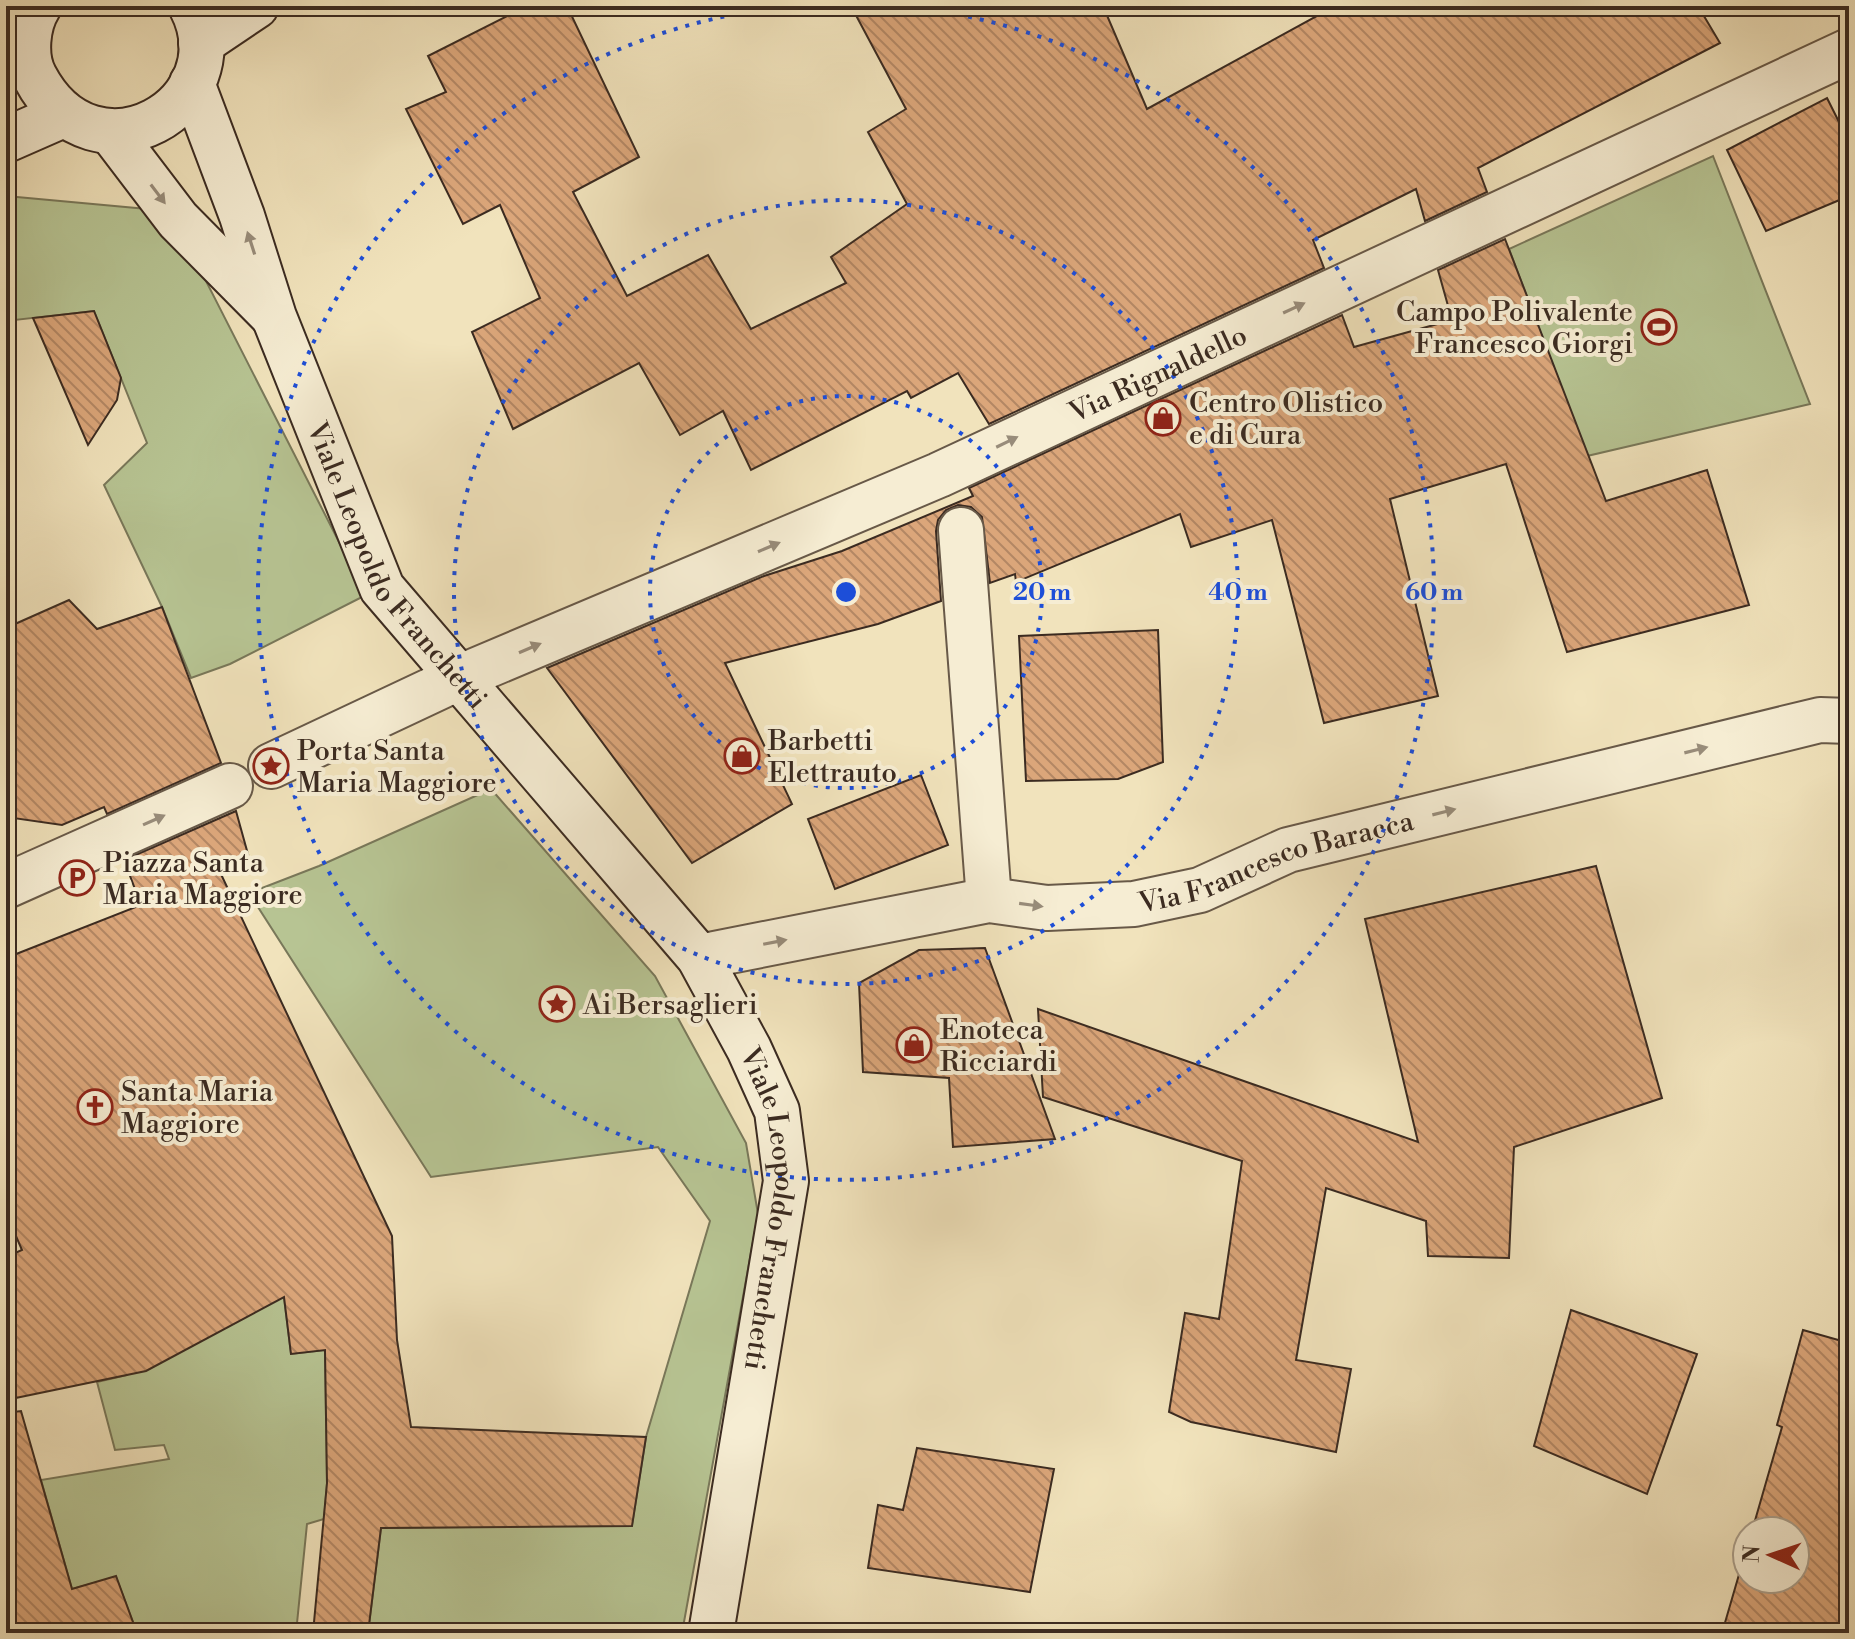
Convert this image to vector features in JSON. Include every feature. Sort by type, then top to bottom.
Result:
[{"type":"street","points":[[26,19],[32,71],[45,95],[63,115],[85,127],[111,132],[135,129],[159,120],[178,104],[195,44],[256,6]]},
{"type":"street","name":"Viale Leopoldo Franchetti","points":[[195,44],[242,216],[274,317],[382,588],[699,957],[749,1049],[777,1111],[786,1181],[711,1633]]},
{"type":"street","name":"Via Rignaldello","points":[[271,766],[458,678],[939,475],[1849,51]]},
{"type":"street","points":[[6,140],[63,115]]},
{"type":"street","points":[[111,132],[178,220],[274,317]]},
{"type":"street","points":[[961,530],[989,900]]},
{"type":"street","name":"Via Francesco Baracca","points":[[699,957],[989,900],[1047,908],[1134,904],[1200,890],[1288,850],[1820,720],[1849,721]]},
{"type":"street","points":[[6,886],[230,786]]},
{"type":"green space","name":"Campo Polivalente Francesco Giorgi","points":[[1713,156],[1810,404],[1587,456],[1509,249]]},
{"type":"green space","points":[[6,196],[147,209],[180,230],[366,595],[230,664],[191,678],[162,607],[104,485],[147,443],[94,311],[6,321]]},
{"type":"green space","points":[[491,789],[655,976],[746,1143],[758,1214],[682,1633],[368,1633],[381,1528],[632,1525],[646,1437],[710,1221],[658,1147],[431,1177],[249,893],[319,866]]},
{"type":"green space","points":[[281,1274],[291,1354],[325,1350],[327,1483],[324,1519],[307,1524],[296,1633],[137,1633],[116,1577],[72,1589],[41,1480],[169,1459],[164,1445],[115,1450],[97,1382],[127,1375],[122,1351]]},
{"type":"building","points":[[527,6],[567,6],[639,157],[573,192],[627,296],[708,255],[751,329],[846,283],[831,257],[907,204],[868,132],[906,109],[851,6],[1103,6],[1147,109],[1335,6],[1698,6],[1720,43],[1478,168],[1487,192],[1425,221],[1416,189],[1313,240],[1324,268],[989,424],[958,373],[911,398],[907,391],[751,470],[723,411],[680,435],[639,363],[513,429],[472,332],[540,298],[500,205],[463,224],[406,109],[446,92],[428,56]]},
{"type":"building","points":[[1827,98],[1849,142],[1849,196],[1766,231],[1727,150]]},
{"type":"building","points":[[1505,239],[1606,501],[1707,470],[1749,605],[1567,652],[1506,464],[1390,499],[1438,696],[1324,723],[1272,520],[1191,547],[1180,514],[1016,582],[1015,574],[990,583],[982,517],[971,507],[958,505],[946,510],[938,520],[936,531],[941,601],[878,624],[725,663],[792,804],[692,863],[547,668],[764,576],[842,551],[973,496],[969,488],[1342,315],[1354,347],[1452,320],[1438,270]]},
{"type":"building","points":[[94,311],[121,378],[117,400],[88,445],[33,318]]},
{"type":"building","points":[[69,600],[97,629],[162,607],[221,763],[107,814],[104,807],[62,825],[6,817],[6,628]]},
{"type":"building","points":[[1158,630],[1163,762],[1118,779],[1026,781],[1019,636]]},
{"type":"building","points":[[921,775],[948,845],[835,889],[808,819]]},
{"type":"building","points":[[236,811],[249,858],[219,870],[392,1236],[397,1340],[411,1427],[646,1437],[632,1526],[381,1528],[368,1633],[313,1633],[327,1483],[325,1350],[291,1354],[284,1297],[146,1371],[6,1400],[6,1257],[22,1250],[6,1213],[6,958],[141,905],[124,860]]},
{"type":"building","points":[[1596,866],[1662,1098],[1514,1147],[1509,1258],[1428,1256],[1426,1221],[1326,1188],[1296,1360],[1351,1369],[1336,1452],[1191,1422],[1169,1412],[1185,1313],[1219,1319],[1242,1161],[1043,1097],[1038,1009],[1418,1142],[1365,919]]},
{"type":"building","points":[[985,948],[1055,1139],[953,1147],[949,1078],[863,1072],[859,983],[919,950]]},
{"type":"building","points":[[1571,1310],[1697,1354],[1647,1494],[1534,1446]]},
{"type":"building","points":[[1803,1330],[1849,1343],[1849,1633],[1722,1633],[1733,1595],[1811,1595],[1811,1515],[1757,1515],[1782,1427],[1777,1425]]},
{"type":"building","points":[[21,1411],[72,1589],[116,1576],[137,1633],[6,1633],[6,1413]]},
{"type":"building","points":[[917,1448],[1054,1469],[1030,1592],[868,1568],[878,1505],[903,1510]]},
{"type":"place","name":"Campo Polivalente Francesco Giorgi","points":[[1659,327]]},
{"type":"place","name":"Centro Olistico e di Cura","points":[[1163,418]]},
{"type":"place","name":"Barbetti Elettrauto","points":[[742,756]]},
{"type":"place","name":"Porta Santa Maria Maggiore","points":[[271,766]]},
{"type":"place","name":"Piazza Santa Maria Maggiore","points":[[77,878]]},
{"type":"place","name":"Ai Bersaglieri","points":[[557,1004]]},
{"type":"place","name":"Enoteca Ricciardi","points":[[914,1045]]},
{"type":"place","name":"Santa Maria Maggiore","points":[[95,1107]]}]
